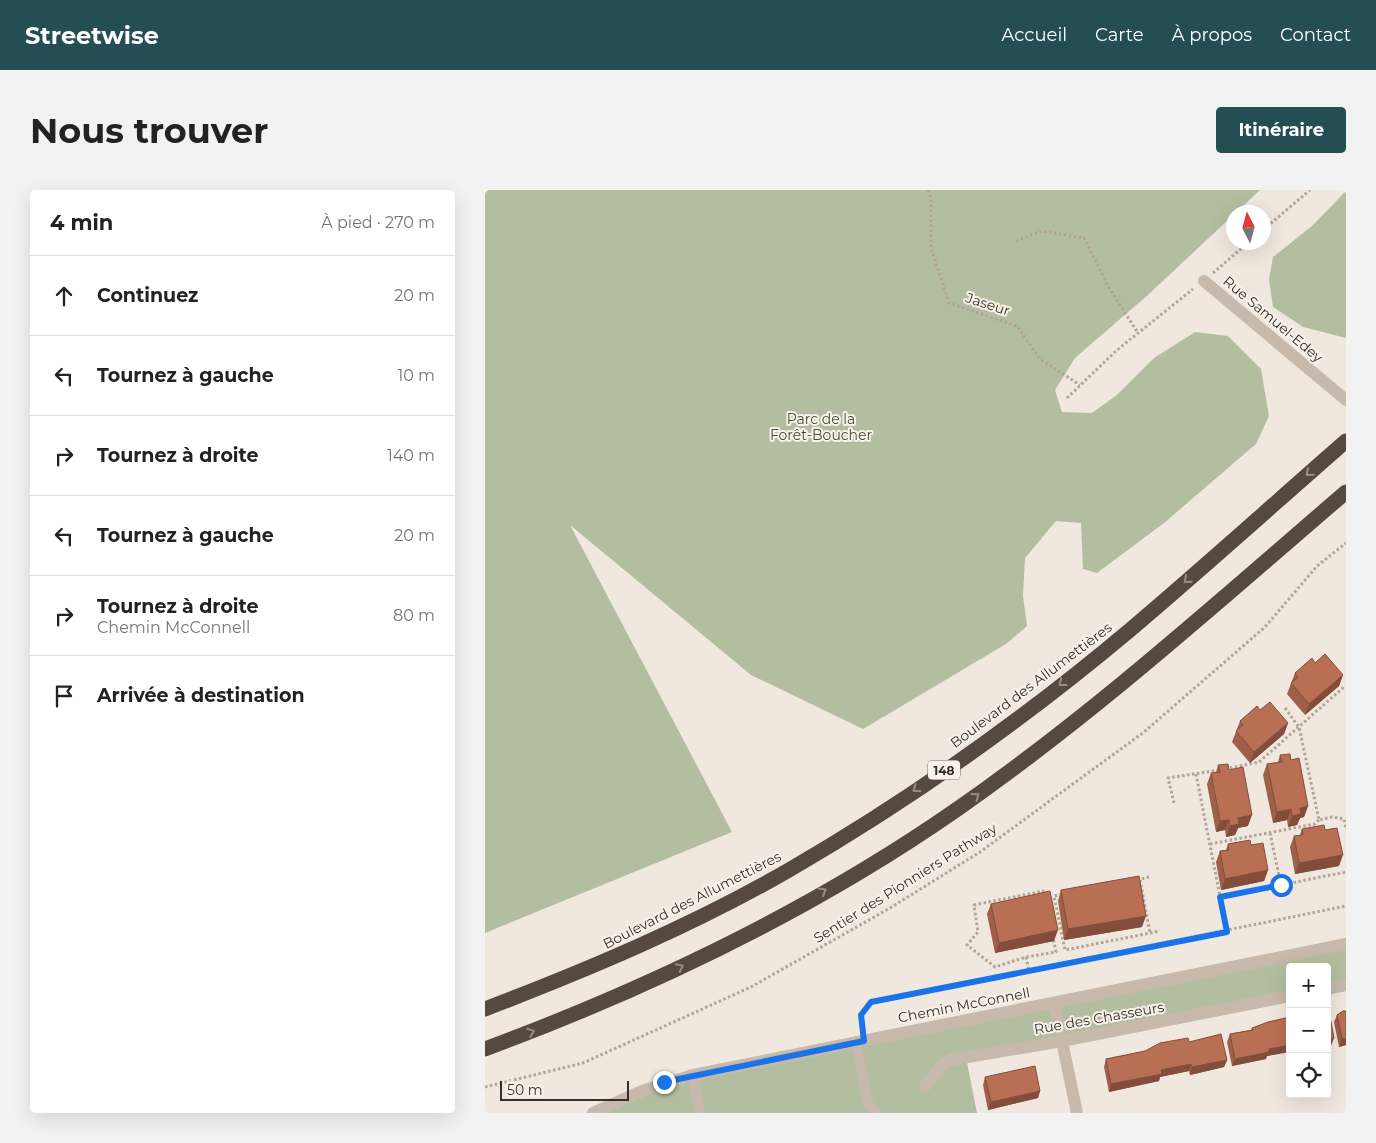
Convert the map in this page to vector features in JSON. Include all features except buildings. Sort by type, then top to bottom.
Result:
[{"type":"highway","name":"Boulevard des Allumettières","points":[[485,1009],[607,961],[703,916],[788,870],[865,822],[962,758],[1129,631],[1346,441]]},
{"type":"highway","points":[[485,1049],[624,994],[720,947],[818,895],[933,825],[1057,736],[1150,660],[1346,492]]},
{"type":"street","name":"Rue Samuel-Edey","points":[[1204,280],[1346,400]]},
{"type":"street","name":"Chemin McConnell","points":[[593,1113],[642,1091],[693,1075],[1346,944]]},
{"type":"street","points":[[1331,988],[1346,985]]},
{"type":"street","name":"Rue des Chasseurs","points":[[925,1086],[943,1064],[949,1060],[1062,1041],[1286,997]]},
{"type":"street","points":[[1054,1003],[1077,1113]]},
{"type":"lane","points":[[860,1042],[868,1104],[877,1113]]},
{"type":"lane","points":[[693,1075],[700,1113]]},
{"type":"path","name":"Jaseur","points":[[929,190],[931,198],[931,248],[949,303],[1017,326],[1039,359],[1080,385]]},
{"type":"path","points":[[1303,190],[1305,194]]},
{"type":"path","points":[[1271,223],[1310,190]]},
{"type":"path","points":[[1016,241],[1043,231],[1084,238],[1109,286],[1138,333]]},
{"type":"path","points":[[1067,398],[1138,333],[1240,250]]},
{"type":"path","name":"Sentier des Pionniers Pathway","points":[[485,1087],[583,1063],[751,986],[890,908],[972,858],[1084,778],[1151,726],[1265,627],[1317,566],[1346,543]]},
{"type":"path","points":[[1174,803],[1168,778],[1259,762],[1345,686]]},
{"type":"path","points":[[1285,708],[1299,726],[1319,820]]},
{"type":"path","points":[[1196,774],[1227,932]]},
{"type":"path","points":[[1210,844],[1315,824],[1319,820],[1331,817],[1344,819],[1346,829]]},
{"type":"path","points":[[1270,833],[1281,885]]},
{"type":"path","points":[[1220,897],[1346,872]]},
{"type":"path","points":[[1130,881],[1149,877]]},
{"type":"path","points":[[1140,879],[1150,933]]},
{"type":"path","points":[[1043,891],[1056,952],[1026,957],[995,967],[967,945],[978,932],[974,906],[1043,891]]},
{"type":"path","points":[[1063,894],[1053,896],[1065,950],[1160,931]]},
{"type":"path","points":[[860,1042],[861,1015],[871,1002],[1227,932],[1346,906]]},
{"type":"path","points":[[1026,957],[1029,970]]},
{"type":"green space","name":"Parc de la Forêt-Boucher","points":[[485,190],[1260,190],[1244,205],[1226,205],[1226,222],[1149,294],[1075,358],[1055,390],[1062,412],[1092,413],[1117,395],[1154,358],[1195,332],[1228,336],[1261,369],[1269,416],[1256,444],[1164,523],[1097,573],[1083,569],[1081,523],[1056,521],[1025,558],[1023,596],[1027,626],[1006,644],[863,729],[751,675],[570,525],[732,832],[485,933]]},
{"type":"green space","points":[[1346,191],[1346,338],[1303,327],[1273,307],[1269,279],[1273,257],[1312,226]]},
{"type":"green space","points":[[1346,944],[1346,985],[1331,988],[1331,963],[1286,963],[1286,997],[966,1057],[977,1113],[593,1113],[642,1091]]},
{"type":"route","points":[[664,1082],[864,1041],[861,1015],[871,1002],[1227,932],[1220,897],[1281,885]]}]
